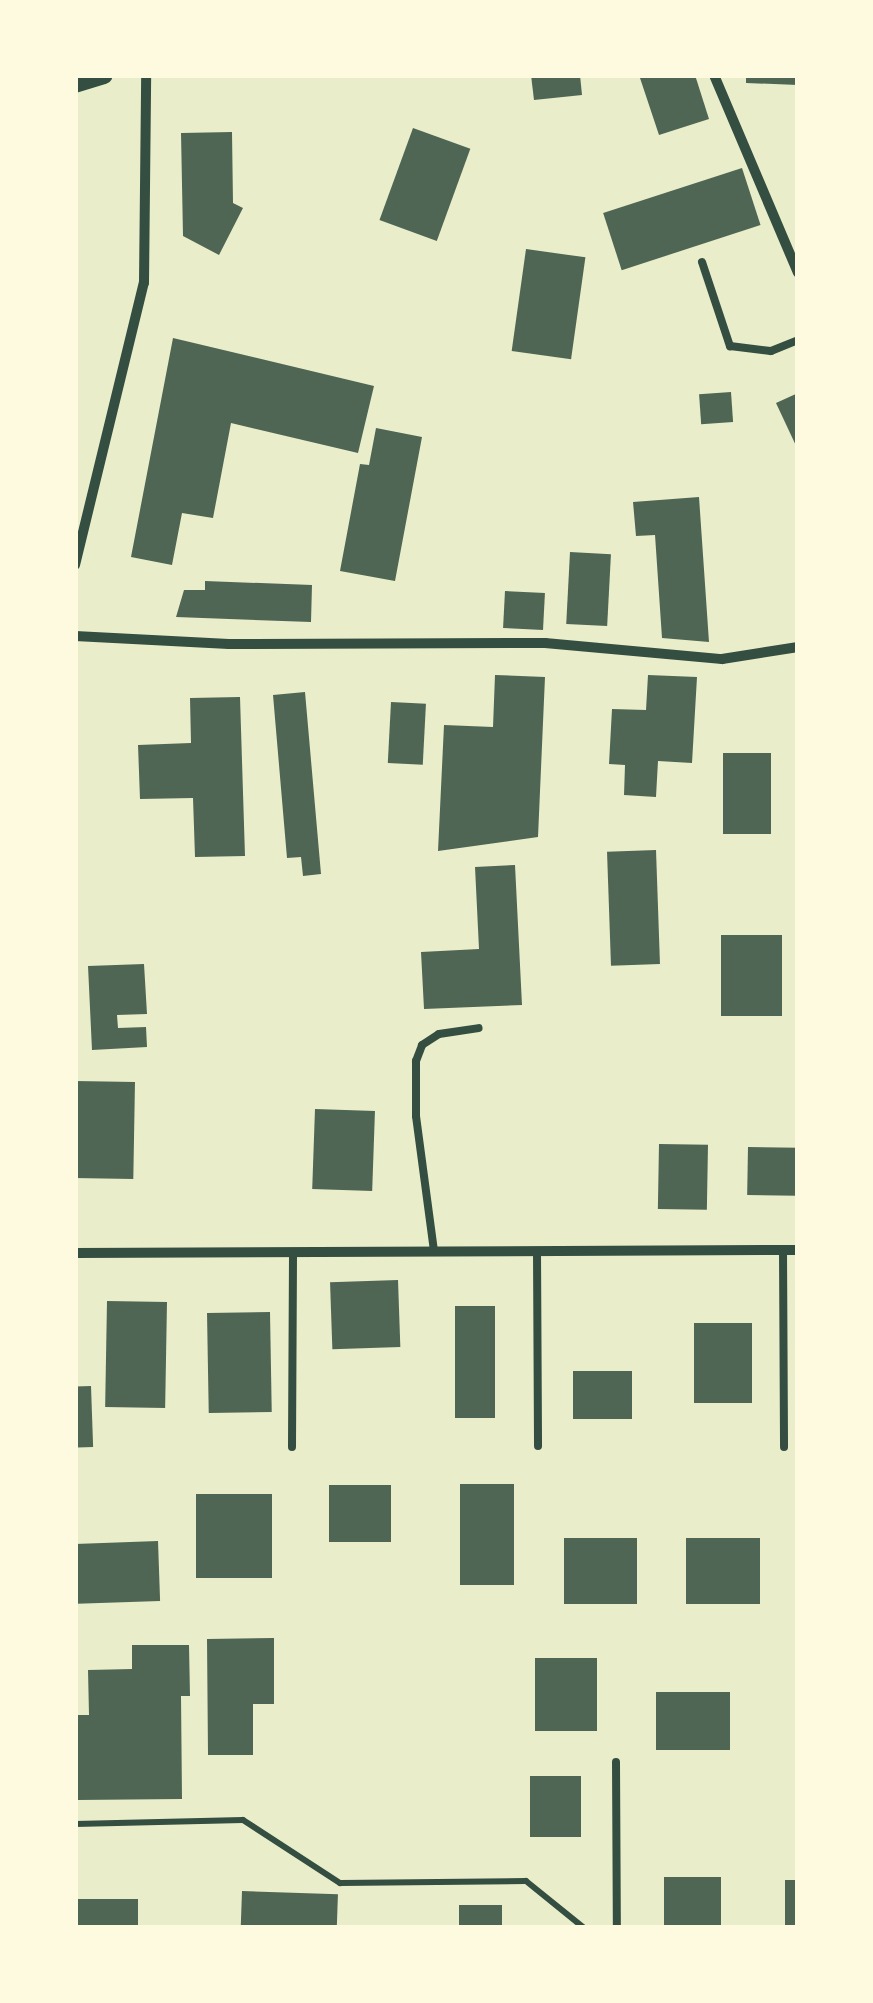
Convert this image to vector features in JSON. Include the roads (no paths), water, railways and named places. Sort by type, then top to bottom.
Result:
[{"type":"street","points":[[75,84],[104,75]]},
{"type":"street","points":[[75,565],[144,283],[146,75]]},
{"type":"street","points":[[714,75],[798,273]]},
{"type":"street","points":[[75,636],[229,644],[545,643],[722,659],[798,647]]},
{"type":"street","points":[[75,1253],[798,1250]]},
{"type":"lane","points":[[702,262],[730,346],[771,351],[798,340]]},
{"type":"lane","points":[[434,1251],[416,1116],[416,1061],[422,1045],[439,1034],[478,1028]]},
{"type":"lane","points":[[783,1250],[784,1447]]},
{"type":"lane","points":[[537,1251],[538,1446]]},
{"type":"lane","points":[[292,1252],[292,1447]]},
{"type":"lane","points":[[616,1762],[617,1928]]}]
